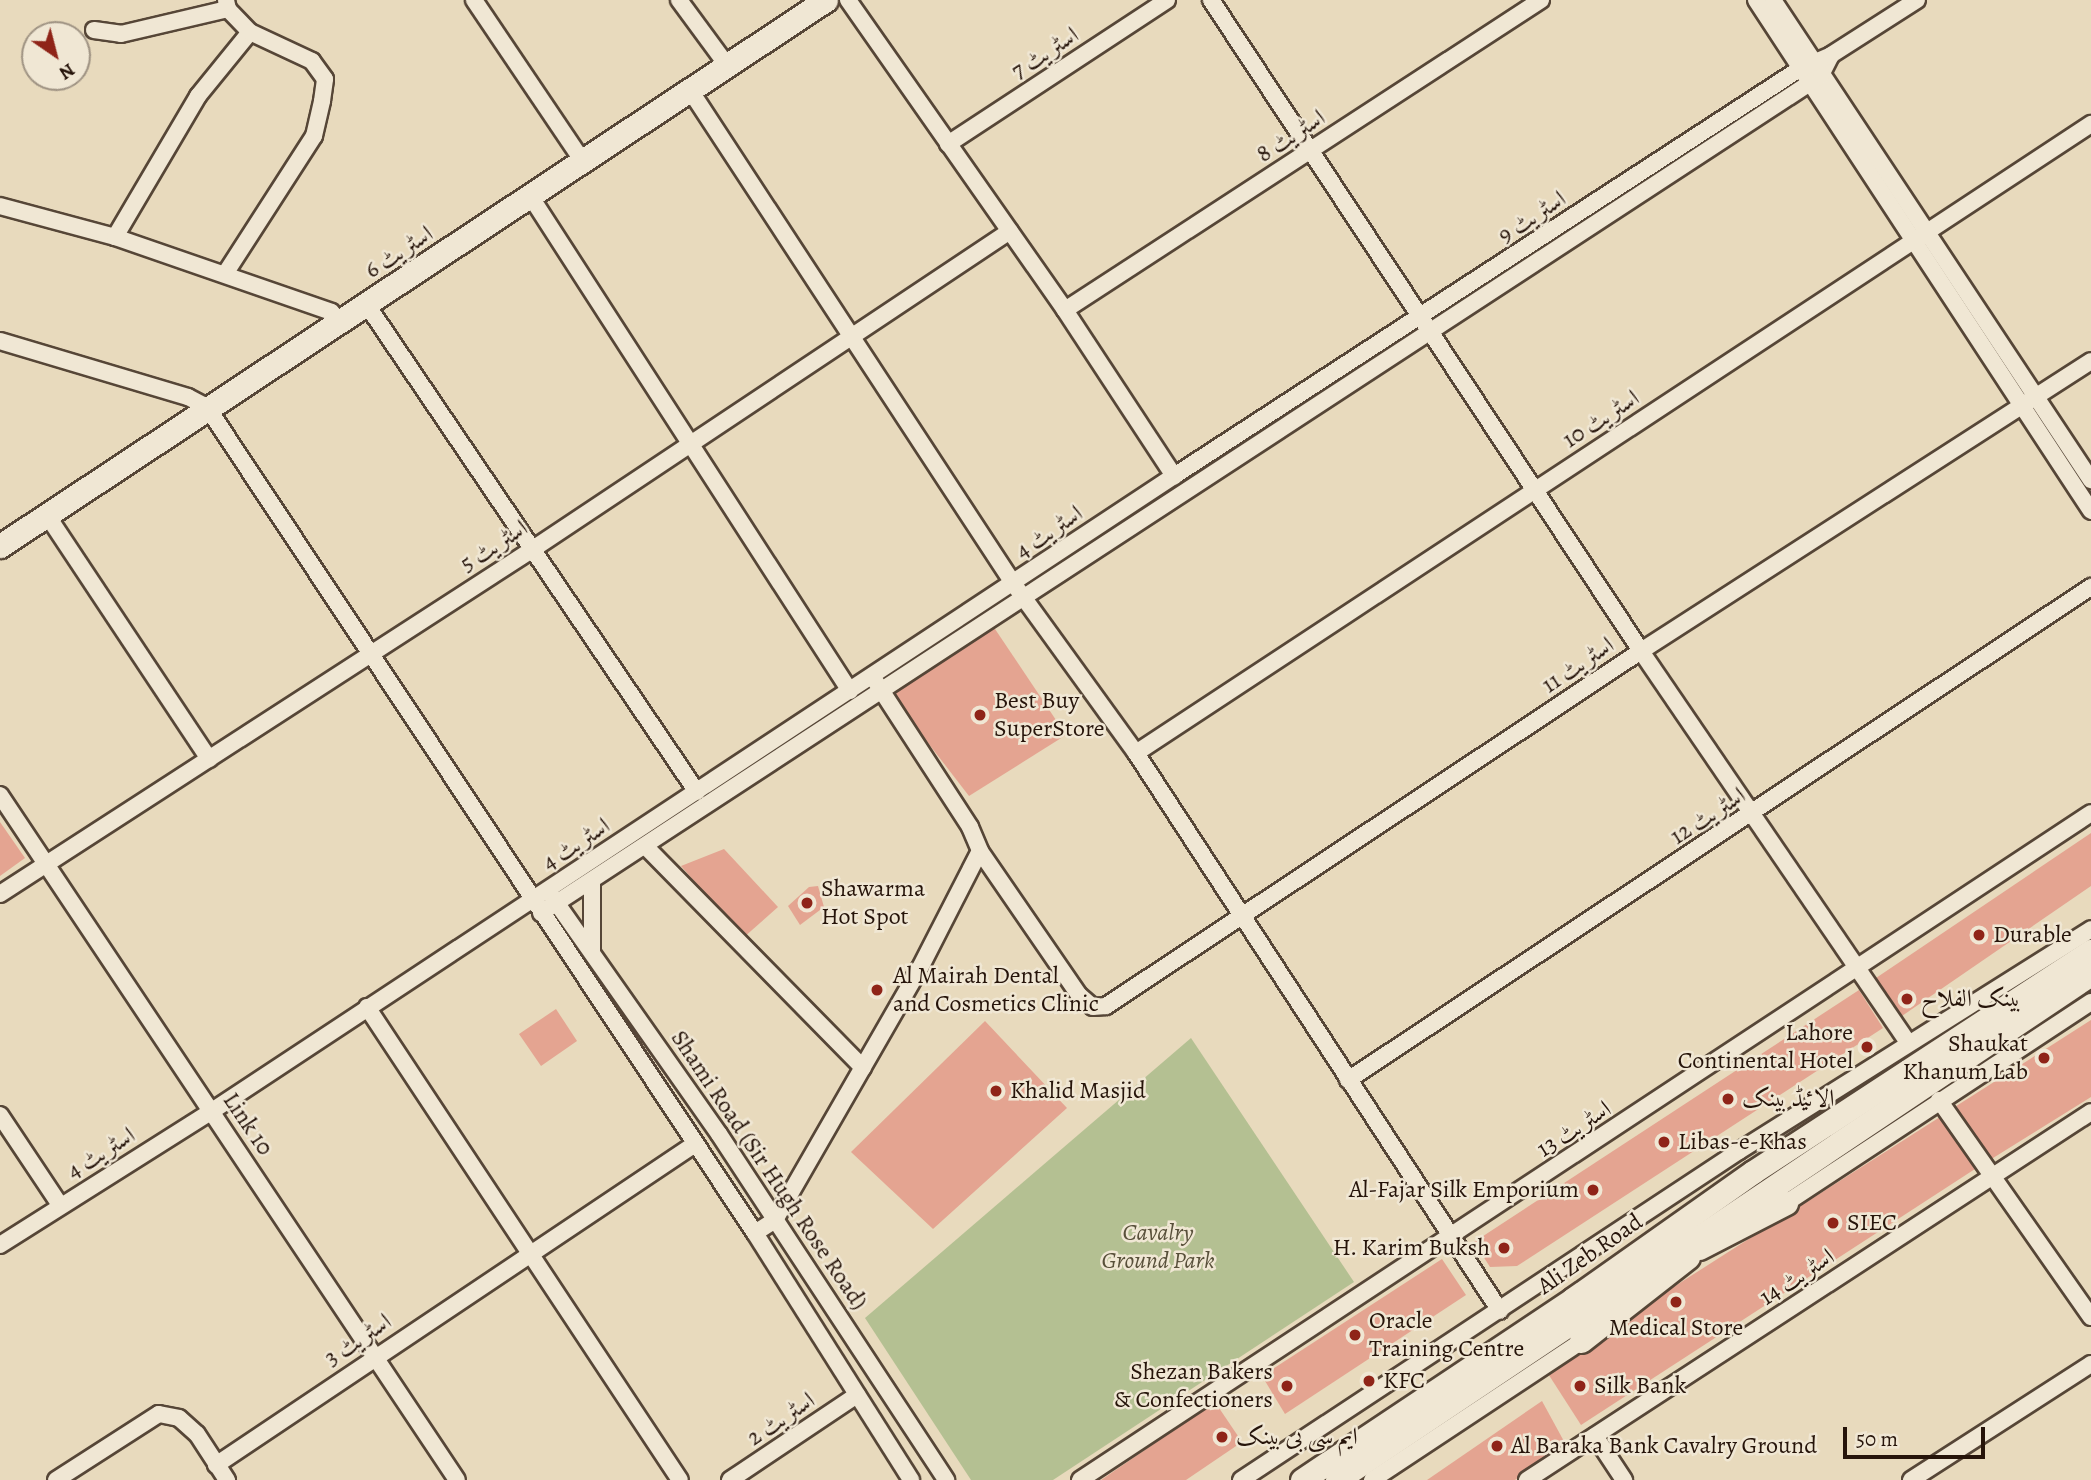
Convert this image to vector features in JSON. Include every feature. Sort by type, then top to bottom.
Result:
[{"type":"main road","name":"اسٹریٹ 6","points":[[0,546],[826,0]]},
{"type":"main road","name":"Ali Zeb Road","points":[[1302,1480],[1753,1172],[2091,951]]},
{"type":"main road","name":"Ali Zeb Road","points":[[1337,1480],[1808,1160],[1934,1090],[2091,974]]},
{"type":"main road","points":[[1581,1341],[1808,1160]]},
{"type":"main road","points":[[1583,1311],[1786,1203]]},
{"type":"street","points":[[474,0],[582,160]]},
{"type":"street","points":[[679,0],[727,65]]},
{"type":"street","points":[[848,0],[1065,310],[1174,476]]},
{"type":"street","name":"اسٹریٹ 7","points":[[948,144],[1167,0]]},
{"type":"street","points":[[1211,0],[1313,149],[1429,332],[1641,651],[1908,1043]]},
{"type":"street","name":"اسٹریٹ 8","points":[[1065,310],[1542,0]]},
{"type":"street","points":[[1756,0],[1811,72],[2029,401],[2091,511]]},
{"type":"street","points":[[1773,0],[1811,72]]},
{"type":"street","name":"اسٹریٹ 9","points":[[1174,476],[1420,317],[1811,72],[1831,55],[1917,0]]},
{"type":"street","points":[[94,30],[121,34],[227,5],[250,32],[312,61],[325,79],[323,101],[314,136],[225,274]]},
{"type":"street","points":[[115,237],[186,114],[250,32]]},
{"type":"street","points":[[552,897],[592,881],[647,848],[1429,332],[1811,72]]},
{"type":"street","points":[[690,90],[849,340],[1013,583],[1136,753],[1500,1311]]},
{"type":"street","name":"اسٹریٹ 10","points":[[1136,753],[2091,124]]},
{"type":"street","points":[[531,197],[850,691]]},
{"type":"street","points":[[0,206],[115,237],[225,274],[331,312],[340,321]]},
{"type":"street","name":"اسٹریٹ 5","points":[[0,894],[533,549],[1010,231]]},
{"type":"street","points":[[367,304],[697,792]]},
{"type":"street","points":[[0,341],[188,397],[207,407]]},
{"type":"street","name":"اسٹریٹ 11","points":[[980,851],[1079,995],[1093,1007],[1106,1006],[1641,651],[2091,361]]},
{"type":"street","points":[[2029,401],[2091,480]]},
{"type":"street","name":"Shami Road (Sir Hugh Rose Road)","points":[[207,407],[755,1233],[911,1480]]},
{"type":"street","name":"اسٹریٹ 4","points":[[0,1245],[212,1111],[368,1007],[537,907],[697,792],[1174,476]]},
{"type":"street","points":[[47,515],[209,759]]},
{"type":"street","name":"اسٹریٹ 12","points":[[1348,1080],[1753,814],[2091,587]]},
{"type":"street","points":[[755,1233],[775,1220],[863,1069],[980,851],[970,827],[872,676]]},
{"type":"street","name":"Link 10","points":[[0,795],[457,1480]]},
{"type":"street","name":"اسٹریٹ 13","points":[[1080,1480],[1859,970],[2091,813]]},
{"type":"street","points":[[647,848],[863,1069]]},
{"type":"street","points":[[592,881],[592,951]]},
{"type":"street","name":"Shami Road (Sir Hugh Rose Road)","points":[[552,897],[592,951],[775,1220],[946,1480]]},
{"type":"street","points":[[1241,1480],[1739,1151],[2091,929]]},
{"type":"street","points":[[1372,1480],[1786,1203],[1934,1090],[2091,1002]]},
{"type":"street","points":[[368,1007],[680,1480]]},
{"type":"street","points":[[1934,1090],[1958,1132],[1995,1175],[2091,1317]]},
{"type":"street","name":"اسٹریٹ 14","points":[[1527,1480],[2091,1112]]},
{"type":"street","points":[[0,1115],[60,1205]]},
{"type":"street","name":"اسٹریٹ 3","points":[[216,1465],[376,1355],[695,1144]]},
{"type":"street","points":[[1739,1151],[1753,1172]]},
{"type":"street","points":[[1911,1480],[2091,1364]]},
{"type":"street","name":"اسٹریٹ 2","points":[[730,1480],[857,1395]]},
{"type":"street","points":[[56,1480],[159,1414],[179,1418],[197,1434],[227,1480]]},
{"type":"street","points":[[1595,1436],[1624,1480]]},
{"type":"green space","name":"Cavalry Ground Park","points":[[1191,1038],[1354,1282],[1053,1480],[971,1480],[865,1318]]},
{"type":"building","name":"Best Buy SuperStore","points":[[993,626],[1066,735],[969,796],[891,695]]},
{"type":"building","points":[[0,822],[25,858],[0,876]]},
{"type":"building","points":[[2091,833],[2091,886],[1899,1018],[1873,980]]},
{"type":"building","points":[[724,849],[778,907],[743,938],[681,866]]},
{"type":"building","name":"Shawarma Hot Spot","points":[[818,886],[824,907],[800,925],[788,906],[809,887]]},
{"type":"building","points":[[1859,990],[1883,1028],[1517,1266],[1490,1267],[1474,1242]]},
{"type":"building","points":[[556,1009],[577,1041],[541,1066],[519,1034]]},
{"type":"building","points":[[2091,1020],[2091,1097],[1985,1163],[1950,1110]]},
{"type":"building","points":[[985,1021],[1067,1108],[933,1229],[851,1152]]},
{"type":"building","points":[[1940,1117],[1975,1169],[1581,1425],[1545,1369]]},
{"type":"building","points":[[1442,1259],[1466,1295],[1285,1414],[1262,1376]]},
{"type":"building","points":[[1542,1401],[1566,1445],[1515,1480],[1427,1480]]},
{"type":"building","points":[[1215,1402],[1242,1442],[1186,1480],[1101,1480]]},
{"type":"place","name":"Best Buy SuperStore","points":[[980,715]]},
{"type":"place","name":"Shawarma Hot Spot","points":[[807,903]]},
{"type":"place","name":"Durable","points":[[1979,935]]},
{"type":"place","name":"Al Mairah Dental and Cosmetics Clinic","points":[[877,990]]},
{"type":"place","name":"بینک الفلاح","points":[[1907,999]]},
{"type":"place","name":"Lahore Continental Hotel","points":[[1867,1047]]},
{"type":"place","name":"Shaukat Khanum Lab","points":[[2044,1058]]},
{"type":"place","name":"Khalid Masjid","points":[[996,1091]]},
{"type":"place","name":"الائیڈ بینک","points":[[1728,1099]]},
{"type":"place","name":"Libas-e-Khas","points":[[1664,1142]]},
{"type":"place","name":"Al-Fajar Silk Emporium","points":[[1593,1190]]},
{"type":"place","name":"SIEC","points":[[1833,1223]]},
{"type":"place","name":"H. Karim Buksh","points":[[1504,1248]]},
{"type":"place","name":"Medical Store","points":[[1676,1302]]},
{"type":"place","name":"Oracle Training Centre","points":[[1355,1335]]},
{"type":"place","name":"KFC","points":[[1369,1381]]},
{"type":"place","name":"Shezan Bakers & Confectioners","points":[[1287,1386]]},
{"type":"place","name":"Silk Bank","points":[[1580,1386]]},
{"type":"place","name":"ایم سی بی بینک","points":[[1222,1437]]},
{"type":"place","name":"Al Baraka Bank Cavalry Ground","points":[[1497,1446]]}]
